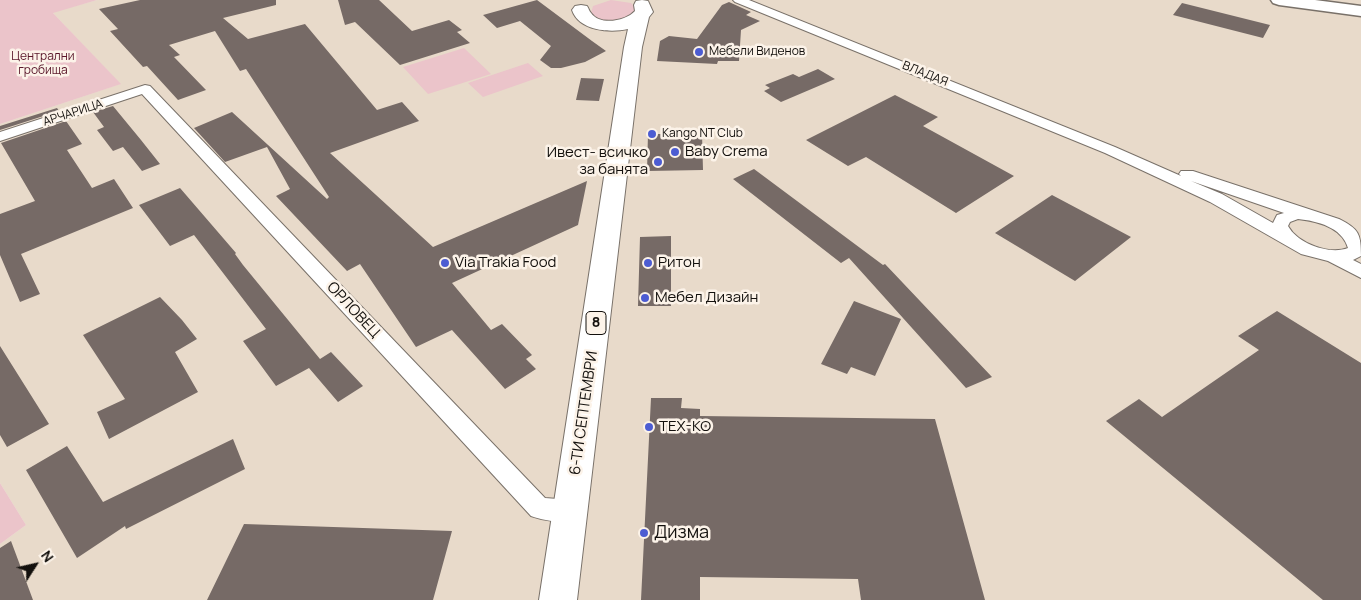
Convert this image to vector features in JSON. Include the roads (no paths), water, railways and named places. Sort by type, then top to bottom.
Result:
[{"type":"main road","points":[[585,3],[583,16],[586,19],[602,24],[633,46]]},
{"type":"main road","name":"8","points":[[602,24],[623,24],[637,5]]},
{"type":"main road","name":"6-ТИ СЕПТЕМВРИ","points":[[558,600],[637,5]]},
{"type":"street","name":"ВЛАДАЯ","points":[[739,0],[1110,150],[1216,198],[1310,252],[1336,258],[1353,254],[1359,249],[1351,236],[1332,222]]},
{"type":"street","points":[[1280,0],[1361,11]]},
{"type":"street","points":[[1333,0],[1361,4]]},
{"type":"street","name":"ОРЛОВЕЦ","points":[[145,89],[539,508],[571,511]]},
{"type":"street","name":"АРЧАРИЦА","points":[[0,137],[145,89]]},
{"type":"street","name":"ВЛАДАЯ","points":[[1110,150],[1361,232]]},
{"type":"street","name":"ВЛАДАЯ","points":[[1288,240],[1279,225],[1281,220],[1296,214],[1307,215]]},
{"type":"street","points":[[1336,258],[1361,272]]},
{"type":"place","name":"Мебели Виденов","points":[[699,52]]},
{"type":"place","name":"Kango NT Club","points":[[652,134]]},
{"type":"place","name":"Baby Crema","points":[[675,152]]},
{"type":"place","name":"Ивест- всичко за банята","points":[[658,162]]},
{"type":"place","name":"Via Trakia Food","points":[[445,263]]},
{"type":"place","name":"Ритон","points":[[648,263]]},
{"type":"place","name":"Мебел Дизайн","points":[[645,298]]},
{"type":"place","name":"ТЕХ-КО","points":[[649,427]]},
{"type":"place","name":"Дизма","points":[[644,533]]},
{"type":"park label","name":"Централни гробища","points":[[43,64]]}]
